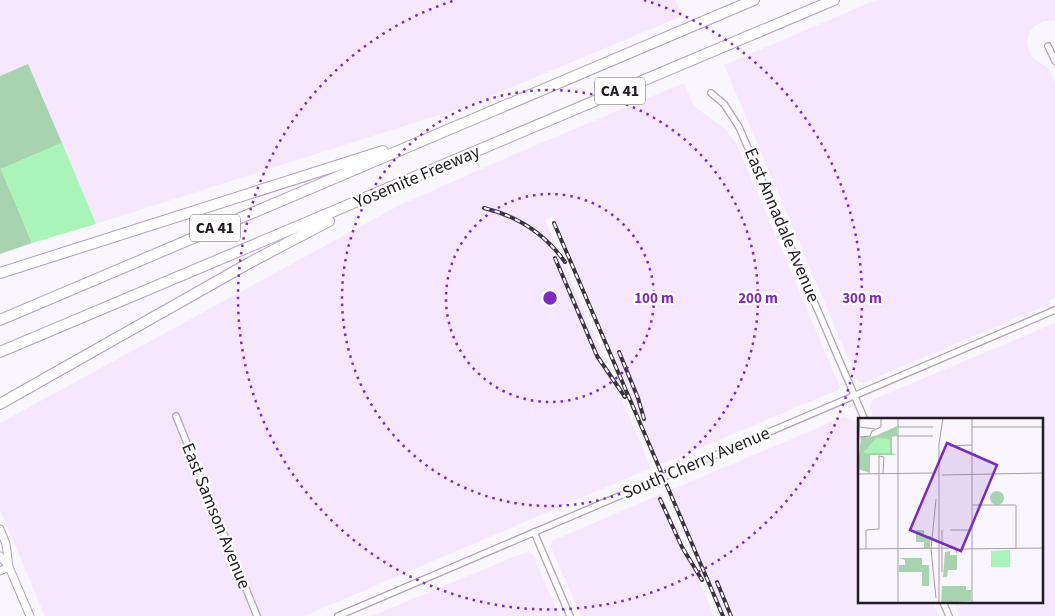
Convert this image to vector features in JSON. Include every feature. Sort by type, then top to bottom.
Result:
[{"type":"highway","name":"Yosemite Freeway","points":[[0,320],[754,0]]},
{"type":"highway","name":"Yosemite Freeway","points":[[0,352],[834,0]]},
{"type":"highway","points":[[0,273],[339,163],[429,137]]},
{"type":"highway","points":[[0,404],[251,262],[406,182]]},
{"type":"street","points":[[1048,46],[1055,61]]},
{"type":"street","name":"East Annadale Avenue","points":[[711,93],[724,104],[739,127],[864,418]]},
{"type":"street","name":"South Cherry Avenue","points":[[338,616],[1055,310]]},
{"type":"street","name":"East Samson Avenue","points":[[176,416],[256,616]]},
{"type":"street","points":[[0,529],[6,544],[9,567],[30,616]]},
{"type":"street","points":[[534,532],[570,616]]},
{"type":"street","points":[[0,556],[9,567]]},
{"type":"street","points":[[0,571],[9,567]]},
{"type":"street","points":[[944,604],[949,616]]},
{"type":"shaded area","points":[[0,0],[675,0],[682,16],[467,106],[96,224],[28,65],[0,76]]},
{"type":"shaded area","points":[[876,0],[1055,0],[1055,21],[1044,21],[1036,25],[1030,31],[1027,43],[1031,56],[1049,69],[1055,82],[1055,298],[1048,301],[1050,304],[863,383],[858,381],[724,65]]},
{"type":"shaded area","points":[[28,64],[62,143],[1,169],[32,243],[0,254],[0,76]]},
{"type":"shaded area","points":[[684,83],[694,106],[726,130],[736,143],[840,387],[838,390],[661,464],[554,216],[545,220],[651,468],[304,616],[45,616],[0,510],[0,423],[398,206],[515,154]]},
{"type":"shaded area","points":[[62,143],[96,224],[32,243],[1,169]]},
{"type":"shaded area","points":[[1055,323],[1055,616],[960,616],[955,604],[1042,604],[1042,418],[873,418],[870,409],[872,400]]},
{"type":"shaded area","points":[[843,417],[855,421],[858,428],[858,604],[934,604],[939,616],[726,616],[671,490]]},
{"type":"shaded area","points":[[661,494],[714,616],[581,616],[551,547],[552,541]]},
{"type":"shaded area","points":[[528,551],[533,555],[559,616],[372,616]]},
{"type":"railway","points":[[484,208],[519,221],[549,243],[565,262]]},
{"type":"railway","points":[[554,223],[723,616]]},
{"type":"railway","points":[[555,258],[597,356],[625,397]]},
{"type":"railway","points":[[619,352],[638,398],[644,419]]},
{"type":"railway","points":[[660,499],[682,547],[702,580]]},
{"type":"railway","points":[[717,582],[731,616]]}]
